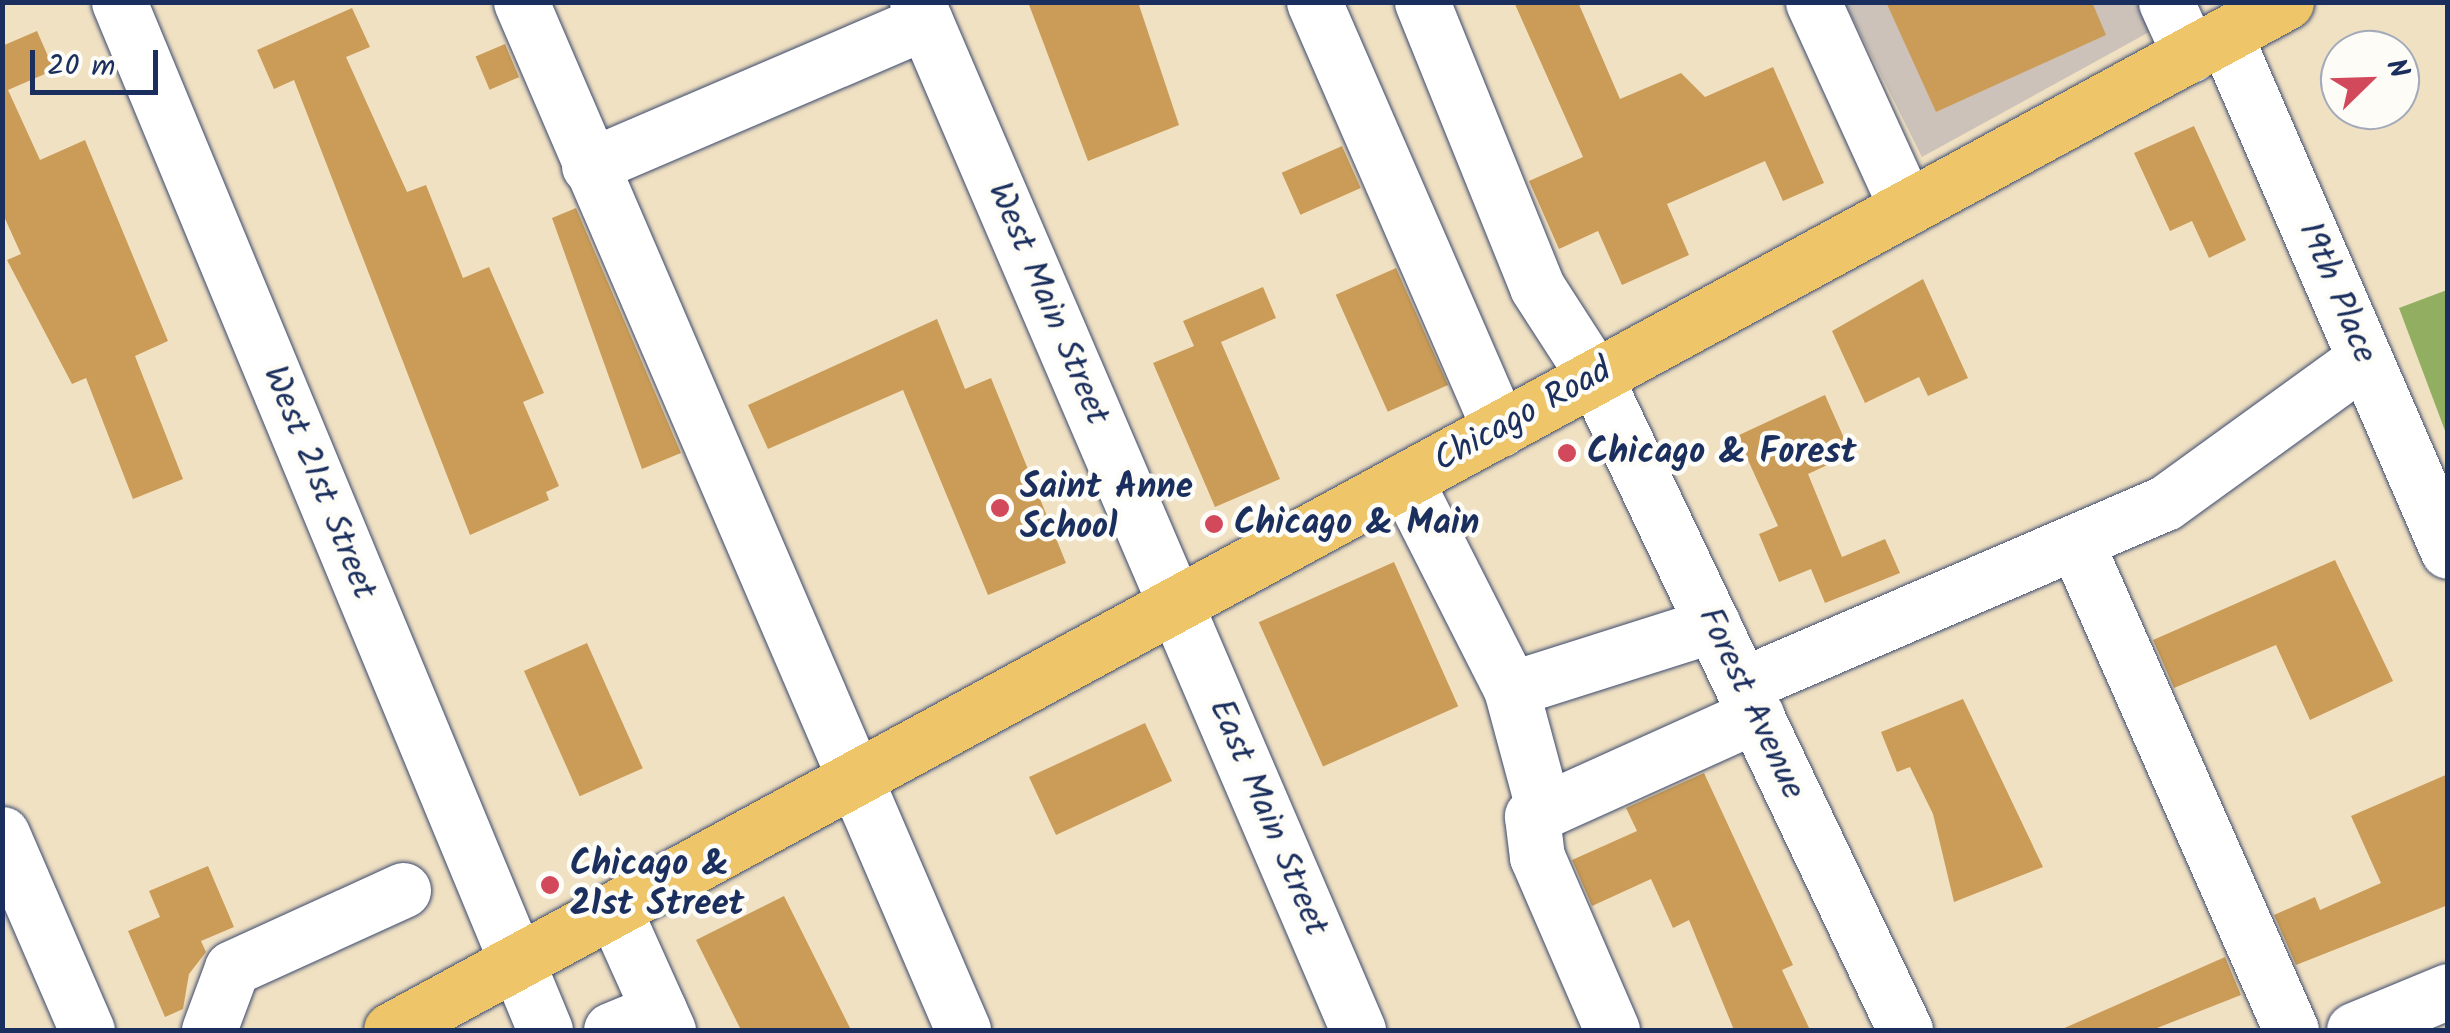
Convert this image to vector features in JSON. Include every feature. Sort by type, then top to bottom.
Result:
[{"type":"main road","name":"Chicago Road","points":[[391,1030],[2286,2]]},
{"type":"street","name":"West 21st Street","points":[[119,2],[545,1030]]},
{"type":"street","points":[[521,2],[852,780],[963,1030]]},
{"type":"street","points":[[1314,2],[1500,429]]},
{"type":"street","name":"Forest Avenue","points":[[1422,2],[1537,287],[1596,377],[1905,1030]]},
{"type":"street","points":[[1813,2],[1907,208]]},
{"type":"street","name":"19th Place","points":[[2166,2],[2208,45],[2364,359],[2448,551]]},
{"type":"street","points":[[589,166],[921,12]]},
{"type":"street","name":"West Main Street","points":[[921,12],[1176,605]]},
{"type":"street","points":[[1612,1030],[1537,857],[1532,816],[1749,700],[2077,545],[2232,462],[2364,359]]},
{"type":"street","points":[[1405,480],[1511,688],[1544,811]]},
{"type":"street","points":[[2077,545],[2291,1030]]},
{"type":"street","name":"East Main Street","points":[[1176,605],[1358,1030]]},
{"type":"street","points":[[1511,688],[1713,625]]},
{"type":"street","points":[[2,834],[87,1030]]},
{"type":"street","points":[[209,1030],[232,968],[403,890]]},
{"type":"street","points":[[614,910],[646,1024]]},
{"type":"street","points":[[2354,1030],[2448,991]]},
{"type":"shaded area","points":[[1845,3],[2202,3],[1922,157]]},
{"type":"green space","points":[[2448,290],[2447,436],[2399,308]]},
{"type":"building","points":[[1028,2],[1138,2],[1179,125],[1088,161]]},
{"type":"building","points":[[1514,2],[1578,2],[1620,99],[1681,73],[1705,97],[1773,67],[1824,183],[1783,201],[1765,161],[1667,204],[1689,255],[1622,285],[1598,231],[1559,249],[1529,181],[1583,157]]},
{"type":"building","points":[[1886,2],[2092,2],[2106,35],[1936,112]]},
{"type":"building","points":[[352,8],[370,47],[346,57],[407,192],[426,185],[463,278],[489,267],[544,393],[523,402],[559,486],[546,492],[549,500],[470,535],[294,80],[274,89],[257,50]]},
{"type":"building","points":[[37,31],[54,70],[8,90],[40,160],[85,140],[168,341],[135,356],[183,479],[133,499],[86,378],[72,384],[7,260],[21,254],[2,212],[2,46]]},
{"type":"building","points":[[505,44],[519,77],[490,90],[476,57]]},
{"type":"building","points":[[2194,126],[2246,240],[2209,258],[2192,221],[2170,231],[2134,153]]},
{"type":"building","points":[[1342,146],[1361,188],[1300,215],[1282,173]]},
{"type":"building","points":[[576,208],[681,453],[642,469],[552,218]]},
{"type":"building","points":[[1396,268],[1448,385],[1388,412],[1336,295]]},
{"type":"building","points":[[1923,279],[1968,378],[1928,396],[1919,377],[1865,403],[1832,331]]},
{"type":"building","points":[[1263,287],[1276,318],[1221,342],[1280,479],[1215,507],[1153,363],[1194,346],[1183,321]]},
{"type":"building","points":[[937,319],[965,389],[991,378],[1066,563],[988,595],[903,390],[768,449],[748,405]]},
{"type":"building","points":[[1825,395],[1851,454],[1808,474],[1842,557],[1885,539],[1900,573],[1825,603],[1811,569],[1779,582],[1759,534],[1778,526],[1737,436]]},
{"type":"building","points":[[2335,560],[2393,681],[2310,720],[2276,645],[2174,688],[2153,640]]},
{"type":"building","points":[[1394,562],[1458,706],[1323,767],[1259,622]]},
{"type":"building","points":[[587,643],[643,768],[580,796],[524,671]]},
{"type":"building","points":[[1963,699],[2043,867],[1954,902],[1933,814],[1910,767],[1897,772],[1881,732]]},
{"type":"building","points":[[1145,723],[1172,781],[1056,835],[1029,777]]},
{"type":"building","points":[[1704,773],[1793,965],[1782,970],[1810,1030],[1734,1030],[1689,920],[1673,928],[1651,879],[1592,906],[1572,860],[1637,831],[1626,808]]},
{"type":"building","points":[[2448,774],[2448,905],[2296,965],[2274,915],[2315,897],[2320,910],[2381,883],[2351,816]]},
{"type":"building","points":[[208,866],[234,927],[201,941],[206,952],[189,974],[183,1009],[165,1017],[128,931],[160,917],[149,891]]},
{"type":"building","points":[[784,896],[851,1030],[741,1030],[696,940]]},
{"type":"building","points":[[2225,957],[2241,995],[2152,1030],[2060,1030]]},
{"type":"place","name":"Chicago & Forest","points":[[1567,453]]},
{"type":"place","name":"Saint Anne School","points":[[1000,508]]},
{"type":"place","name":"Chicago & Main","points":[[1214,524]]},
{"type":"place","name":"Chicago & 21st Street","points":[[550,885]]}]
